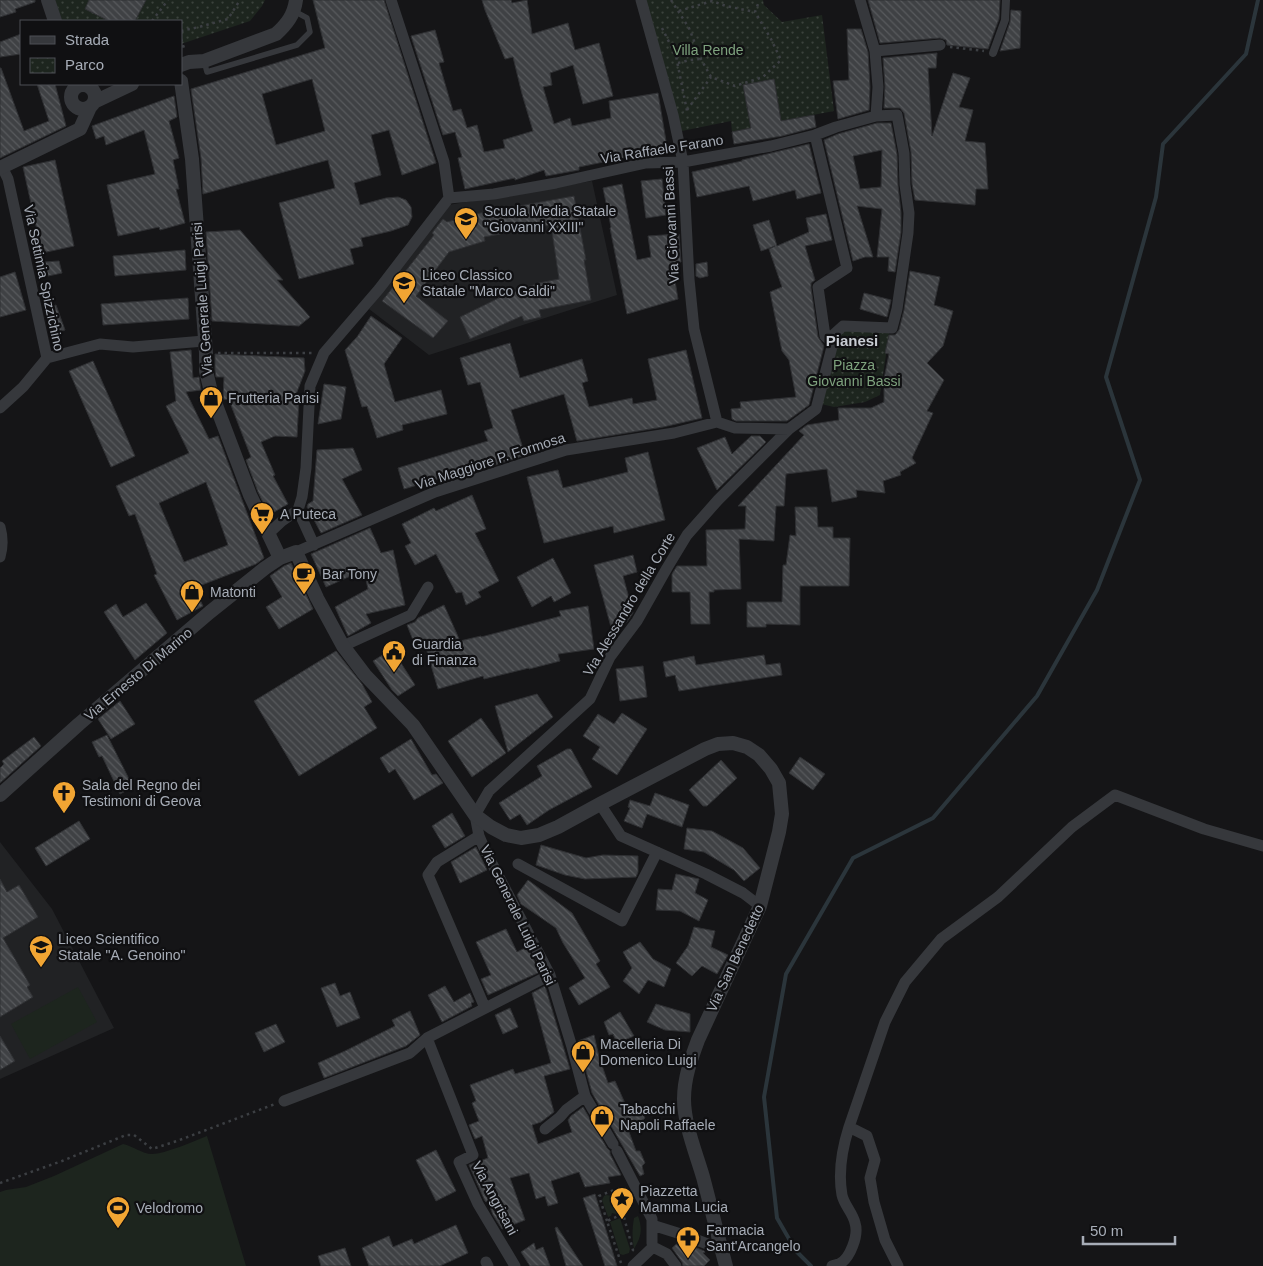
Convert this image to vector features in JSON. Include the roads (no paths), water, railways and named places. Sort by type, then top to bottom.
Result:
[{"type":"street","points":[[48,0],[55,20]]},
{"type":"street","points":[[268,534],[298,510],[306,468],[310,386],[324,353],[379,289],[449,198],[444,162],[391,0]]},
{"type":"street","name":"Via Giovanni Bassi","points":[[641,0],[684,162],[689,279],[694,329],[717,422]]},
{"type":"street","points":[[860,0],[875,51],[878,87],[876,116]]},
{"type":"street","points":[[993,52],[1005,20],[1006,0]]},
{"type":"street","points":[[185,61],[271,26],[282,18],[293,4]]},
{"type":"street","points":[[185,61],[204,61],[276,34],[284,27],[293,4]]},
{"type":"street","points":[[875,51],[940,45]]},
{"type":"street","points":[[1,167],[80,129],[95,95],[92,89],[86,85]]},
{"type":"street","name":"Via Generale Luigi Parisi","points":[[182,85],[192,159],[206,370],[211,392],[250,495],[280,558]]},
{"type":"street","points":[[78,86],[128,86],[83,110],[75,108],[71,101],[70,89],[78,86]]},
{"type":"street","name":"Via Raffaele Farano","points":[[449,198],[494,194],[646,163],[684,162],[771,146],[815,135],[836,126],[876,116],[897,114],[904,153],[909,223],[897,309],[892,328],[843,326],[833,335],[832,343]]},
{"type":"street","points":[[815,135],[847,268],[818,287],[824,336],[832,343]]},
{"type":"street","name":"Via Settimia Spizzichino","points":[[0,408],[23,387],[47,358],[8,179],[1,167]]},
{"type":"street","name":"Via Alessandro della Corte","points":[[475,815],[489,791],[590,699],[610,657],[637,621],[687,536],[718,500],[789,429],[816,409],[832,343]]},
{"type":"street","points":[[47,358],[100,344],[133,347],[205,347]]},
{"type":"street","name":"Via Maggiore P. Formosa","points":[[296,552],[314,546],[363,522],[435,492],[566,450],[674,433],[717,422],[735,428],[789,429]]},
{"type":"street","points":[[298,510],[314,546]]},
{"type":"street","points":[[0,528],[3,537],[0,557]]},
{"type":"street","points":[[280,558],[296,552]]},
{"type":"street","name":"Via Generale Luigi Parisi","points":[[296,552],[317,598],[343,646],[365,675],[413,725],[475,815],[485,850],[550,975],[585,1096],[615,1147],[652,1219],[653,1247]]},
{"type":"street","name":"Via Ernesto Di Marino","points":[[0,795],[79,724],[203,618],[280,558]]},
{"type":"street","points":[[343,646],[411,615],[428,587]]},
{"type":"street","name":"Via San Benedetto","points":[[475,815],[506,835],[521,838],[539,835],[718,744],[733,743],[747,748],[758,755],[771,769],[779,783],[782,814],[760,906],[715,1003],[690,1062],[685,1081],[684,1110],[710,1202],[719,1242],[728,1265]]},
{"type":"street","points":[[832,1266],[839,1264],[845,1258],[853,1246],[856,1232],[856,1223],[842,1197],[840,1173],[844,1141],[885,1022],[904,982],[941,939],[998,896],[1072,827],[1115,795],[1204,829],[1263,846]]},
{"type":"street","points":[[600,804],[621,836],[736,889],[760,906]]},
{"type":"street","points":[[480,836],[437,862],[428,875],[485,1008]]},
{"type":"street","points":[[518,864],[622,921],[657,852]]},
{"type":"street","points":[[284,1101],[410,1053],[427,1038],[550,975]]},
{"type":"street","name":"Via Angrisani","points":[[427,1038],[473,1155],[459,1162],[478,1204],[515,1266]]},
{"type":"street","points":[[545,1129],[585,1096]]},
{"type":"street","points":[[849,1127],[867,1136],[875,1160],[870,1178],[874,1202],[885,1240],[898,1266]]},
{"type":"street","points":[[652,1226],[710,1245],[719,1242]]},
{"type":"street","points":[[633,1266],[653,1247],[667,1254],[676,1266]]},
{"type":"lane","points":[[204,61],[207,72],[297,45],[310,32],[307,18],[293,4]]},
{"type":"waterway","points":[[811,1266],[796,1251],[777,1218],[764,1097],[786,974],[853,858],[933,818],[1037,696],[1097,590],[1140,480],[1106,377],[1156,197],[1163,144],[1246,54],[1258,0]]},
{"type":"place","name":"Scuola Media Statale \"Giovanni XXIII\"","points":[[466,240]]},
{"type":"place","name":"Liceo Classico Statale \"Marco Galdi\"","points":[[404,304]]},
{"type":"place","name":"Frutteria Parisi","points":[[211,419]]},
{"type":"place","name":"A Puteca","points":[[262,535]]},
{"type":"place","name":"Bar Tony","points":[[304,595]]},
{"type":"place","name":"Matonti","points":[[192,613]]},
{"type":"place","name":"Guardia di Finanza","points":[[394,673]]},
{"type":"place","name":"Sala del Regno dei Testimoni di Geova","points":[[64,814]]},
{"type":"place","name":"Liceo Scientifico Statale \"A. Genoino\"","points":[[41,968]]},
{"type":"place","name":"Macelleria Di Domenico Luigi","points":[[583,1073]]},
{"type":"place","name":"Tabacchi Napoli Raffaele","points":[[602,1138]]},
{"type":"place","name":"Piazzetta Mamma Lucia","points":[[622,1220]]},
{"type":"place","name":"Velodromo","points":[[118,1229]]},
{"type":"place","name":"Farmacia Sant'Arcangelo","points":[[688,1259]]},
{"type":"district","name":"Pianesi","points":[[852,341]]},
{"type":"park label","name":"Villa Rende","points":[[708,50]]},
{"type":"park label","name":"Piazza Giovanni Bassi","points":[[854,374]]}]
